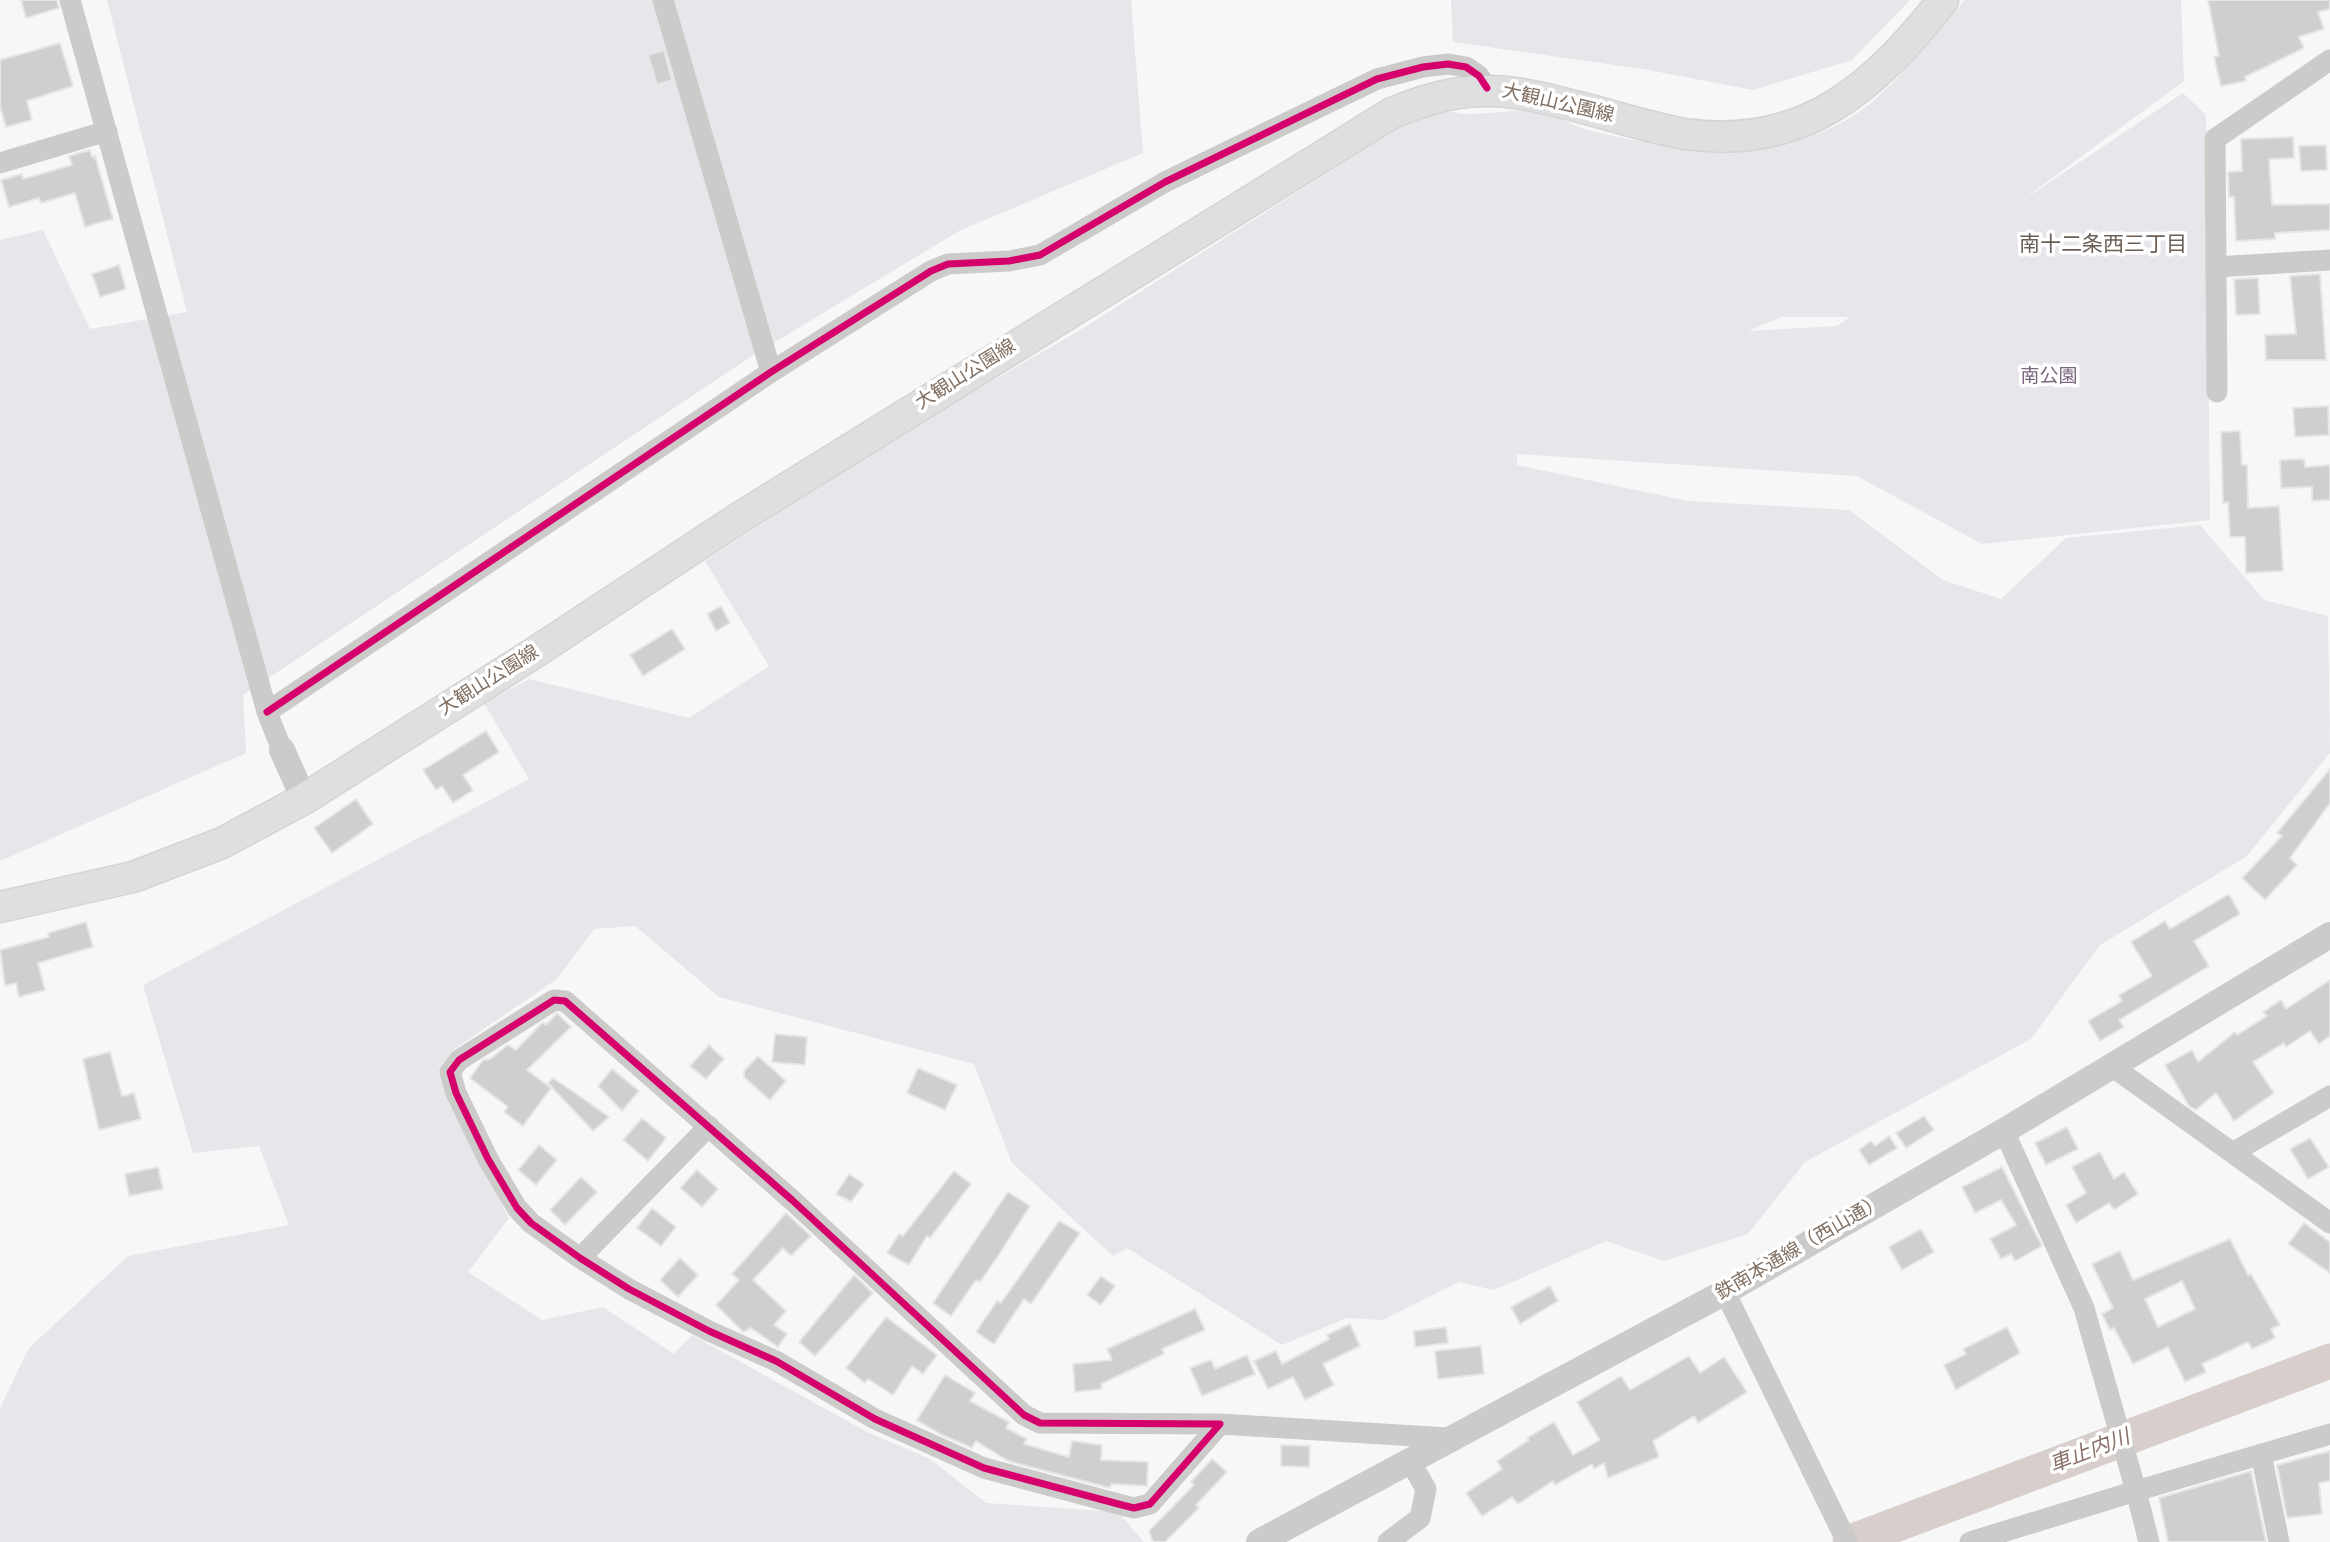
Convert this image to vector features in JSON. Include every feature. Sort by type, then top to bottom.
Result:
[{"type":"main road","name":"大観山公園線","points":[[0,906],[133,877],[222,843],[304,799],[963,377],[1392,113],[1440,95],[1488,88],[1553,99],[1687,134],[1735,136],[1771,131],[1797,124],[1836,106],[1873,79],[1909,43],[1943,0]]},
{"type":"street","points":[[70,0],[267,712],[304,799]]},
{"type":"street","points":[[663,0],[772,372]]},
{"type":"street","points":[[2217,391],[2214,139],[2330,60]]},
{"type":"street","points":[[267,712],[772,372],[939,267],[1019,260],[1040,255],[1165,182],[1377,79],[1423,67],[1448,64],[1466,66],[1479,76],[1488,88]]},
{"type":"street","points":[[0,163],[107,131]]},
{"type":"street","points":[[2216,267],[2330,260]]},
{"type":"street","name":"鉄南本通線（西山通）","points":[[1259,1542],[1411,1463],[1448,1438],[1725,1292],[2113,1067],[2330,935]]},
{"type":"street","points":[[1220,1424],[1150,1504],[1134,1508],[984,1468],[875,1419],[776,1361],[709,1331],[629,1289],[531,1223],[517,1208],[488,1158],[456,1093],[450,1072],[460,1060],[554,1000],[565,1001],[709,1126],[1024,1415],[1040,1423],[1220,1424],[1448,1438]]},
{"type":"street","points":[[2113,1067],[2330,1223]]},
{"type":"street","points":[[2234,1152],[2330,1096]]},
{"type":"street","points":[[580,1258],[709,1126]]},
{"type":"street","points":[[2004,1131],[2084,1308],[2149,1542]]},
{"type":"street","points":[[1725,1292],[1845,1538]]},
{"type":"street","points":[[1970,1542],[2330,1434]]},
{"type":"street","points":[[2261,1454],[2279,1542]]},
{"type":"street","points":[[1388,1542],[1420,1518],[1426,1489],[1411,1463]]},
{"type":"green space","points":[[107,0],[1131,0],[1143,153],[959,231],[752,356],[243,695],[246,753],[0,861],[0,240],[43,230],[90,329],[187,312]]},
{"type":"green space","points":[[1451,0],[1910,0],[1852,60],[1753,90],[1643,69],[1453,42]]},
{"type":"green space","name":"南公園","points":[[1965,0],[2181,0],[2184,81],[2017,204],[2183,93],[2206,115],[2210,520],[1982,544],[1857,476],[1517,454],[1517,465],[1688,501],[1849,510],[1943,580],[2001,599],[2066,538],[2200,525],[2264,600],[2328,616],[2330,753],[2247,856],[2100,945],[2031,1039],[1805,1162],[1748,1234],[1664,1261],[1606,1241],[1494,1290],[1459,1282],[1383,1320],[1347,1318],[1282,1345],[1127,1248],[1113,1256],[1012,1163],[974,1064],[719,997],[635,926],[594,929],[557,979],[453,1050],[442,1064],[447,1095],[509,1218],[468,1272],[542,1320],[603,1307],[674,1354],[692,1335],[867,1432],[930,1459],[986,1503],[1118,1512],[1144,1542],[0,1542],[0,1408],[29,1348],[128,1256],[289,1225],[259,1146],[193,1153],[143,985],[529,779],[484,703],[529,679],[689,718],[769,666],[705,561],[874,449],[1077,332],[1403,125],[1441,111],[1475,114],[1527,111],[1548,114],[1588,130],[1661,144],[1740,148],[1779,144],[1816,134],[1850,118],[1880,95]],"holes":[[[1782,317],[1850,317],[1837,326],[1748,331]]]},
{"type":"building","points":[[21,0],[57,0],[59,8],[26,18]]},
{"type":"building","points":[[2208,0],[2330,0],[2330,9],[2318,12],[2324,29],[2299,37],[2304,48],[2245,77],[2246,81],[2221,86],[2214,57],[2219,56]]},
{"type":"building","points":[[60,43],[73,86],[27,101],[32,120],[6,127],[0,106],[0,60]]},
{"type":"building","points":[[664,50],[672,80],[657,85],[648,55]]},
{"type":"building","points":[[2293,137],[2294,158],[2269,159],[2272,205],[2330,204],[2330,230],[2275,233],[2275,239],[2236,241],[2234,197],[2229,197],[2228,172],[2242,171],[2241,139]]},
{"type":"building","points":[[2326,145],[2327,170],[2301,171],[2299,146]]},
{"type":"building","points":[[90,150],[92,157],[95,156],[113,219],[85,227],[75,193],[41,203],[39,198],[9,207],[1,180],[22,174],[23,179],[72,165],[69,156]]},
{"type":"building","points":[[119,265],[126,289],[100,297],[92,274]]},
{"type":"building","points":[[2320,274],[2326,360],[2266,360],[2265,335],[2296,334],[2290,276]]},
{"type":"building","points":[[2258,278],[2260,314],[2236,315],[2234,279]]},
{"type":"building","points":[[2328,406],[2329,435],[2295,437],[2293,408]]},
{"type":"building","points":[[2240,431],[2242,465],[2247,465],[2248,508],[2279,506],[2283,571],[2246,573],[2245,537],[2230,537],[2228,502],[2223,503],[2221,432]]},
{"type":"building","points":[[2304,459],[2305,467],[2330,465],[2330,500],[2312,501],[2312,487],[2281,488],[2280,460]]},
{"type":"building","points":[[721,606],[730,623],[716,631],[707,614]]},
{"type":"building","points":[[672,629],[685,649],[643,676],[630,655]]},
{"type":"building","points":[[486,731],[499,752],[463,775],[473,790],[453,803],[442,786],[436,790],[423,770]]},
{"type":"building","points":[[2330,769],[2330,803],[2290,858],[2297,865],[2265,900],[2242,878],[2282,836],[2277,833]]},
{"type":"building","points":[[356,799],[373,824],[332,853],[314,828]]},
{"type":"building","points":[[2229,894],[2240,914],[2194,941],[2209,966],[2119,1020],[2124,1027],[2100,1041],[2088,1021],[2122,1001],[2119,995],[2152,976],[2131,942],[2165,921],[2170,929]]},
{"type":"building","points":[[86,922],[93,947],[38,963],[45,990],[19,997],[16,983],[5,986],[0,950],[49,937],[48,933]]},
{"type":"building","points":[[2330,980],[2330,1036],[2319,1044],[2310,1031],[2286,1047],[2284,1043],[2253,1062],[2274,1093],[2234,1121],[2216,1093],[2196,1110],[2189,1106],[2165,1065],[2192,1050],[2198,1062],[2235,1032],[2237,1035],[2267,1016],[2263,1012],[2281,1000],[2286,1009]]},
{"type":"building","points":[[557,1013],[571,1027],[527,1070],[551,1088],[523,1126],[504,1112],[508,1107],[470,1078],[483,1060],[490,1059],[508,1045],[516,1050],[543,1022],[546,1025]]},
{"type":"building","points":[[775,1034],[807,1037],[805,1065],[772,1062]]},
{"type":"building","points":[[709,1045],[724,1059],[706,1079],[690,1066]]},
{"type":"building","points":[[110,1052],[122,1096],[134,1093],[141,1119],[99,1130],[83,1059]]},
{"type":"building","points":[[758,1056],[786,1081],[770,1100],[744,1077],[744,1071]]},
{"type":"building","points":[[918,1068],[957,1085],[945,1110],[907,1093]]},
{"type":"building","points":[[612,1069],[639,1091],[622,1111],[598,1086]]},
{"type":"building","points":[[553,1078],[609,1117],[593,1131],[548,1083]]},
{"type":"building","points":[[1924,1116],[1934,1130],[1906,1148],[1896,1133]]},
{"type":"building","points":[[642,1118],[666,1138],[648,1161],[623,1140]]},
{"type":"building","points":[[2067,1127],[2078,1149],[2046,1165],[2035,1143]]},
{"type":"building","points":[[1889,1136],[1897,1148],[1869,1165],[1859,1150],[1871,1141],[1875,1146]]},
{"type":"building","points":[[2310,1138],[2329,1167],[2308,1179],[2290,1149]]},
{"type":"building","points":[[539,1145],[557,1160],[536,1185],[518,1170]]},
{"type":"building","points":[[2100,1152],[2114,1179],[2124,1172],[2138,1194],[2114,1210],[2109,1203],[2076,1223],[2066,1205],[2086,1193],[2072,1167]]},
{"type":"building","points":[[158,1167],[163,1189],[129,1196],[125,1174]]},
{"type":"building","points":[[2002,1167],[2042,1246],[2015,1261],[2011,1254],[2001,1259],[1990,1239],[2016,1225],[2001,1200],[1975,1213],[1962,1187]]},
{"type":"building","points":[[697,1170],[718,1189],[702,1207],[680,1188]]},
{"type":"building","points":[[954,1171],[971,1184],[930,1238],[927,1236],[909,1265],[887,1253],[899,1234],[903,1236]]},
{"type":"building","points":[[849,1174],[864,1184],[851,1202],[836,1194]]},
{"type":"building","points":[[581,1177],[597,1192],[565,1225],[550,1210]]},
{"type":"building","points":[[1008,1192],[1030,1206],[980,1282],[976,1280],[951,1316],[933,1303]]},
{"type":"building","points":[[652,1208],[676,1227],[661,1246],[637,1228]]},
{"type":"building","points":[[786,1213],[811,1236],[791,1256],[783,1248],[753,1280],[786,1311],[774,1325],[787,1334],[778,1347],[751,1328],[743,1332],[716,1305],[739,1280],[732,1274]]},
{"type":"building","points":[[1059,1221],[1080,1233],[1031,1304],[1024,1299],[994,1344],[976,1332],[997,1301],[1001,1303]]},
{"type":"building","points":[[2304,1223],[2330,1242],[2330,1273],[2288,1244]]},
{"type":"building","points":[[1921,1229],[1934,1252],[1902,1270],[1889,1247]]},
{"type":"building","points":[[2230,1239],[2248,1275],[2251,1274],[2280,1325],[2271,1329],[2275,1338],[2252,1349],[2248,1342],[2202,1364],[2206,1372],[2185,1382],[2168,1347],[2133,1364],[2114,1328],[2110,1330],[2102,1314],[2113,1308],[2092,1264],[2120,1251],[2133,1280]],"holes":[[[2182,1281],[2195,1309],[2158,1327],[2145,1299]]]},
{"type":"building","points":[[680,1258],[698,1275],[678,1297],[660,1280]]},
{"type":"building","points":[[854,1275],[873,1293],[815,1356],[799,1342]]},
{"type":"building","points":[[1101,1276],[1115,1286],[1101,1305],[1087,1295]]},
{"type":"building","points":[[1550,1286],[1558,1301],[1520,1324],[1511,1307]]},
{"type":"building","points":[[1195,1309],[1205,1330],[1162,1349],[1164,1354],[1101,1384],[1102,1389],[1075,1392],[1073,1364],[1112,1360],[1107,1349]]},
{"type":"building","points":[[886,1317],[937,1355],[923,1374],[912,1366],[893,1395],[868,1379],[865,1383],[846,1368]]},
{"type":"building","points":[[1350,1324],[1360,1346],[1323,1364],[1334,1385],[1305,1400],[1293,1377],[1268,1389],[1254,1361],[1276,1351],[1282,1364],[1329,1339],[1327,1335]]},
{"type":"building","points":[[1446,1327],[1448,1343],[1415,1347],[1414,1331]]},
{"type":"building","points":[[2007,1327],[2020,1353],[1956,1390],[1944,1365],[1966,1354],[1963,1349]]},
{"type":"building","points":[[1481,1346],[1484,1374],[1438,1379],[1435,1351]]},
{"type":"building","points":[[1247,1355],[1255,1374],[1202,1396],[1190,1368],[1211,1360],[1215,1369]]},
{"type":"building","points":[[1689,1356],[1700,1373],[1724,1357],[1747,1392],[1698,1423],[1694,1416],[1653,1441],[1659,1457],[1608,1478],[1604,1463],[1594,1469],[1592,1464],[1555,1485],[1553,1481],[1518,1504],[1512,1497],[1482,1516],[1466,1493],[1502,1469],[1497,1461],[1554,1422],[1573,1455],[1600,1440],[1577,1402],[1621,1376],[1630,1390]]},
{"type":"building","points":[[945,1375],[975,1393],[970,1401],[1009,1422],[1006,1428],[1027,1439],[1024,1444],[1069,1457],[1072,1441],[1102,1445],[1101,1460],[1148,1462],[1147,1486],[1111,1484],[1110,1488],[1008,1461],[976,1441],[972,1448],[940,1434],[917,1420]]},
{"type":"building","points":[[1281,1445],[1310,1446],[1309,1467],[1281,1466]]},
{"type":"building","points":[[2330,1451],[2330,1481],[2319,1483],[2322,1514],[2287,1518],[2277,1465]]},
{"type":"building","points":[[1212,1459],[1227,1472],[1196,1505],[1199,1508],[1165,1542],[1153,1542],[1149,1531],[1194,1485],[1191,1482]]},
{"type":"building","points":[[2251,1471],[2266,1542],[2168,1542],[2159,1498]]},
{"type":"waterway","name":"車止内川","points":[[1850,1542],[2330,1361]]},
{"type":"cycle path","points":[[267,712],[771,372],[931,271],[948,264],[1009,261],[1040,255],[1165,182],[1377,79],[1423,67],[1448,64],[1466,67],[1479,76],[1487,88]]},
{"type":"cycle path","points":[[554,1000],[565,1001],[792,1200],[1024,1415],[1040,1423],[1220,1424],[1150,1504],[1134,1508],[1122,1505],[984,1468],[875,1419],[776,1361],[709,1331],[629,1289],[580,1258],[531,1223],[517,1208],[488,1159],[456,1093],[450,1072],[459,1060],[554,1000]]},
{"type":"district","name":"南十二条西三丁目","points":[[2103,246]]}]
